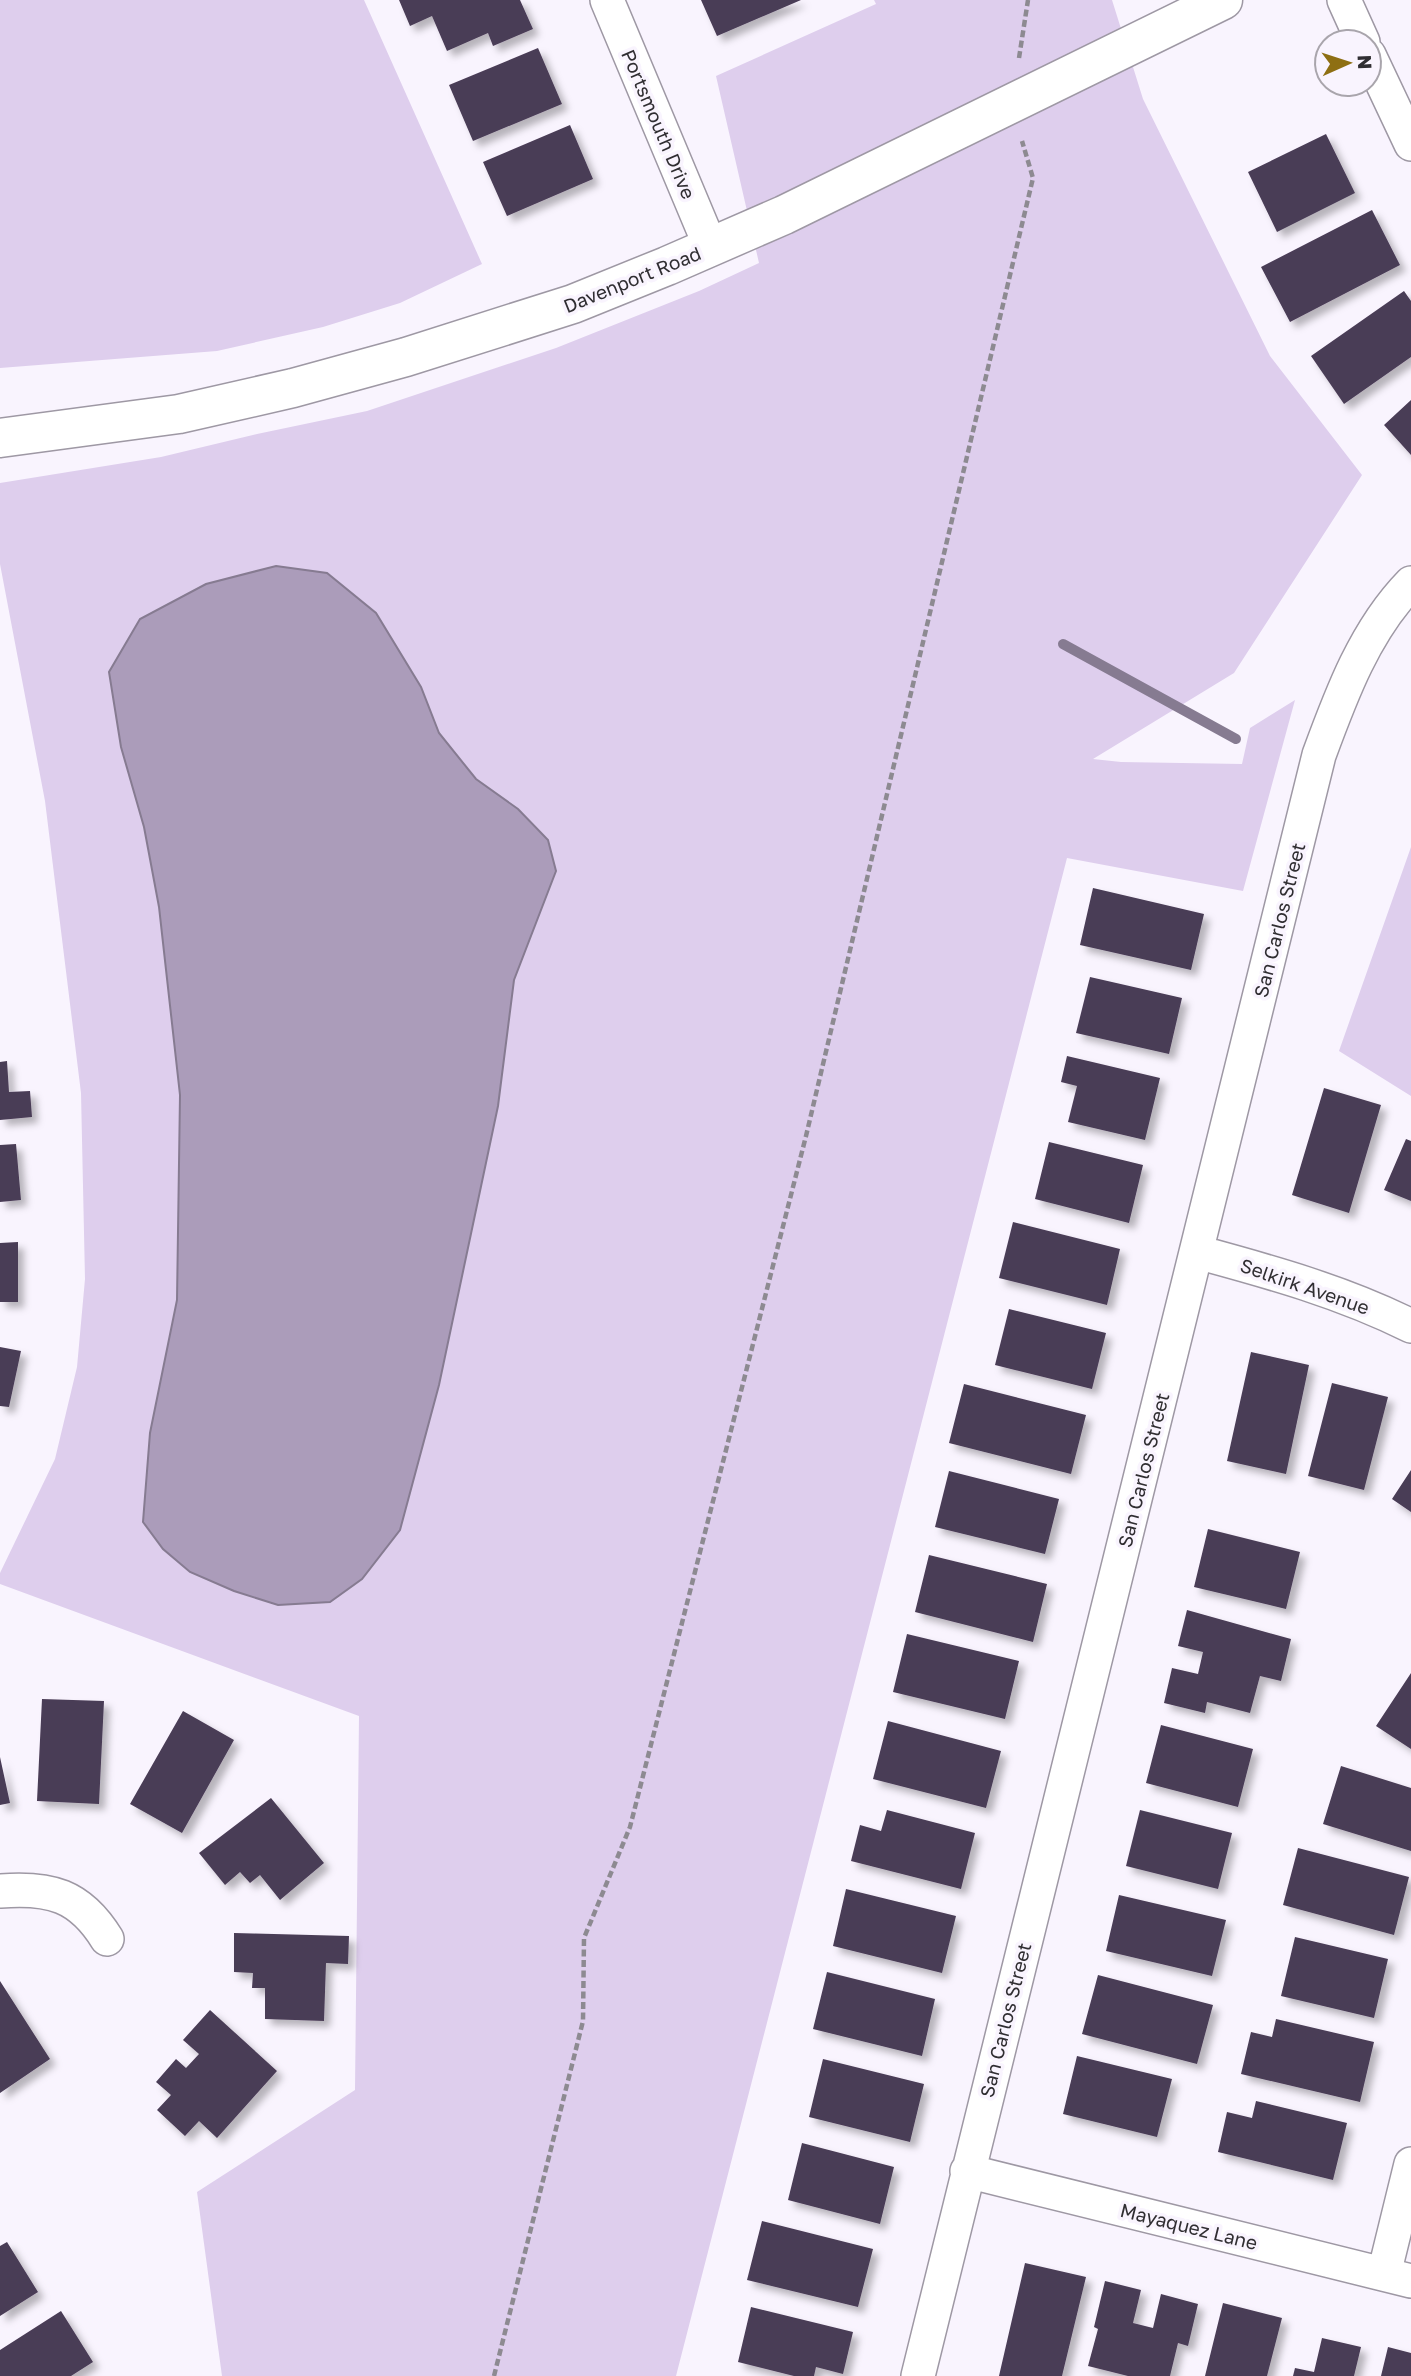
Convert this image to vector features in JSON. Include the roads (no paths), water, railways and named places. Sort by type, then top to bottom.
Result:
[{"type":"street","name":"Portsmouth Drive","points":[[607,0],[711,248]]},
{"type":"street","name":"Davenport Road","points":[[0,438],[178,414],[293,388],[406,357],[573,304],[784,215],[1223,0]]},
{"type":"street","points":[[1344,0],[1357,28]]},
{"type":"street","points":[[1383,85],[1411,144]]},
{"type":"street","name":"San Carlos Street","points":[[918,2376],[1319,755],[1349,678],[1374,631],[1411,583]]},
{"type":"street","name":"Selkirk Avenue","points":[[1198,1252],[1317,1286],[1359,1301],[1411,1326]]},
{"type":"street","points":[[0,1891],[24,1889],[57,1894],[82,1908],[96,1921],[107,1940]]},
{"type":"street","points":[[1397,2277],[1411,2164]]},
{"type":"street","name":"Mayaquez Lane","points":[[967,2171],[1397,2277]]},
{"type":"waterway","points":[[1063,644],[1236,739]]}]
